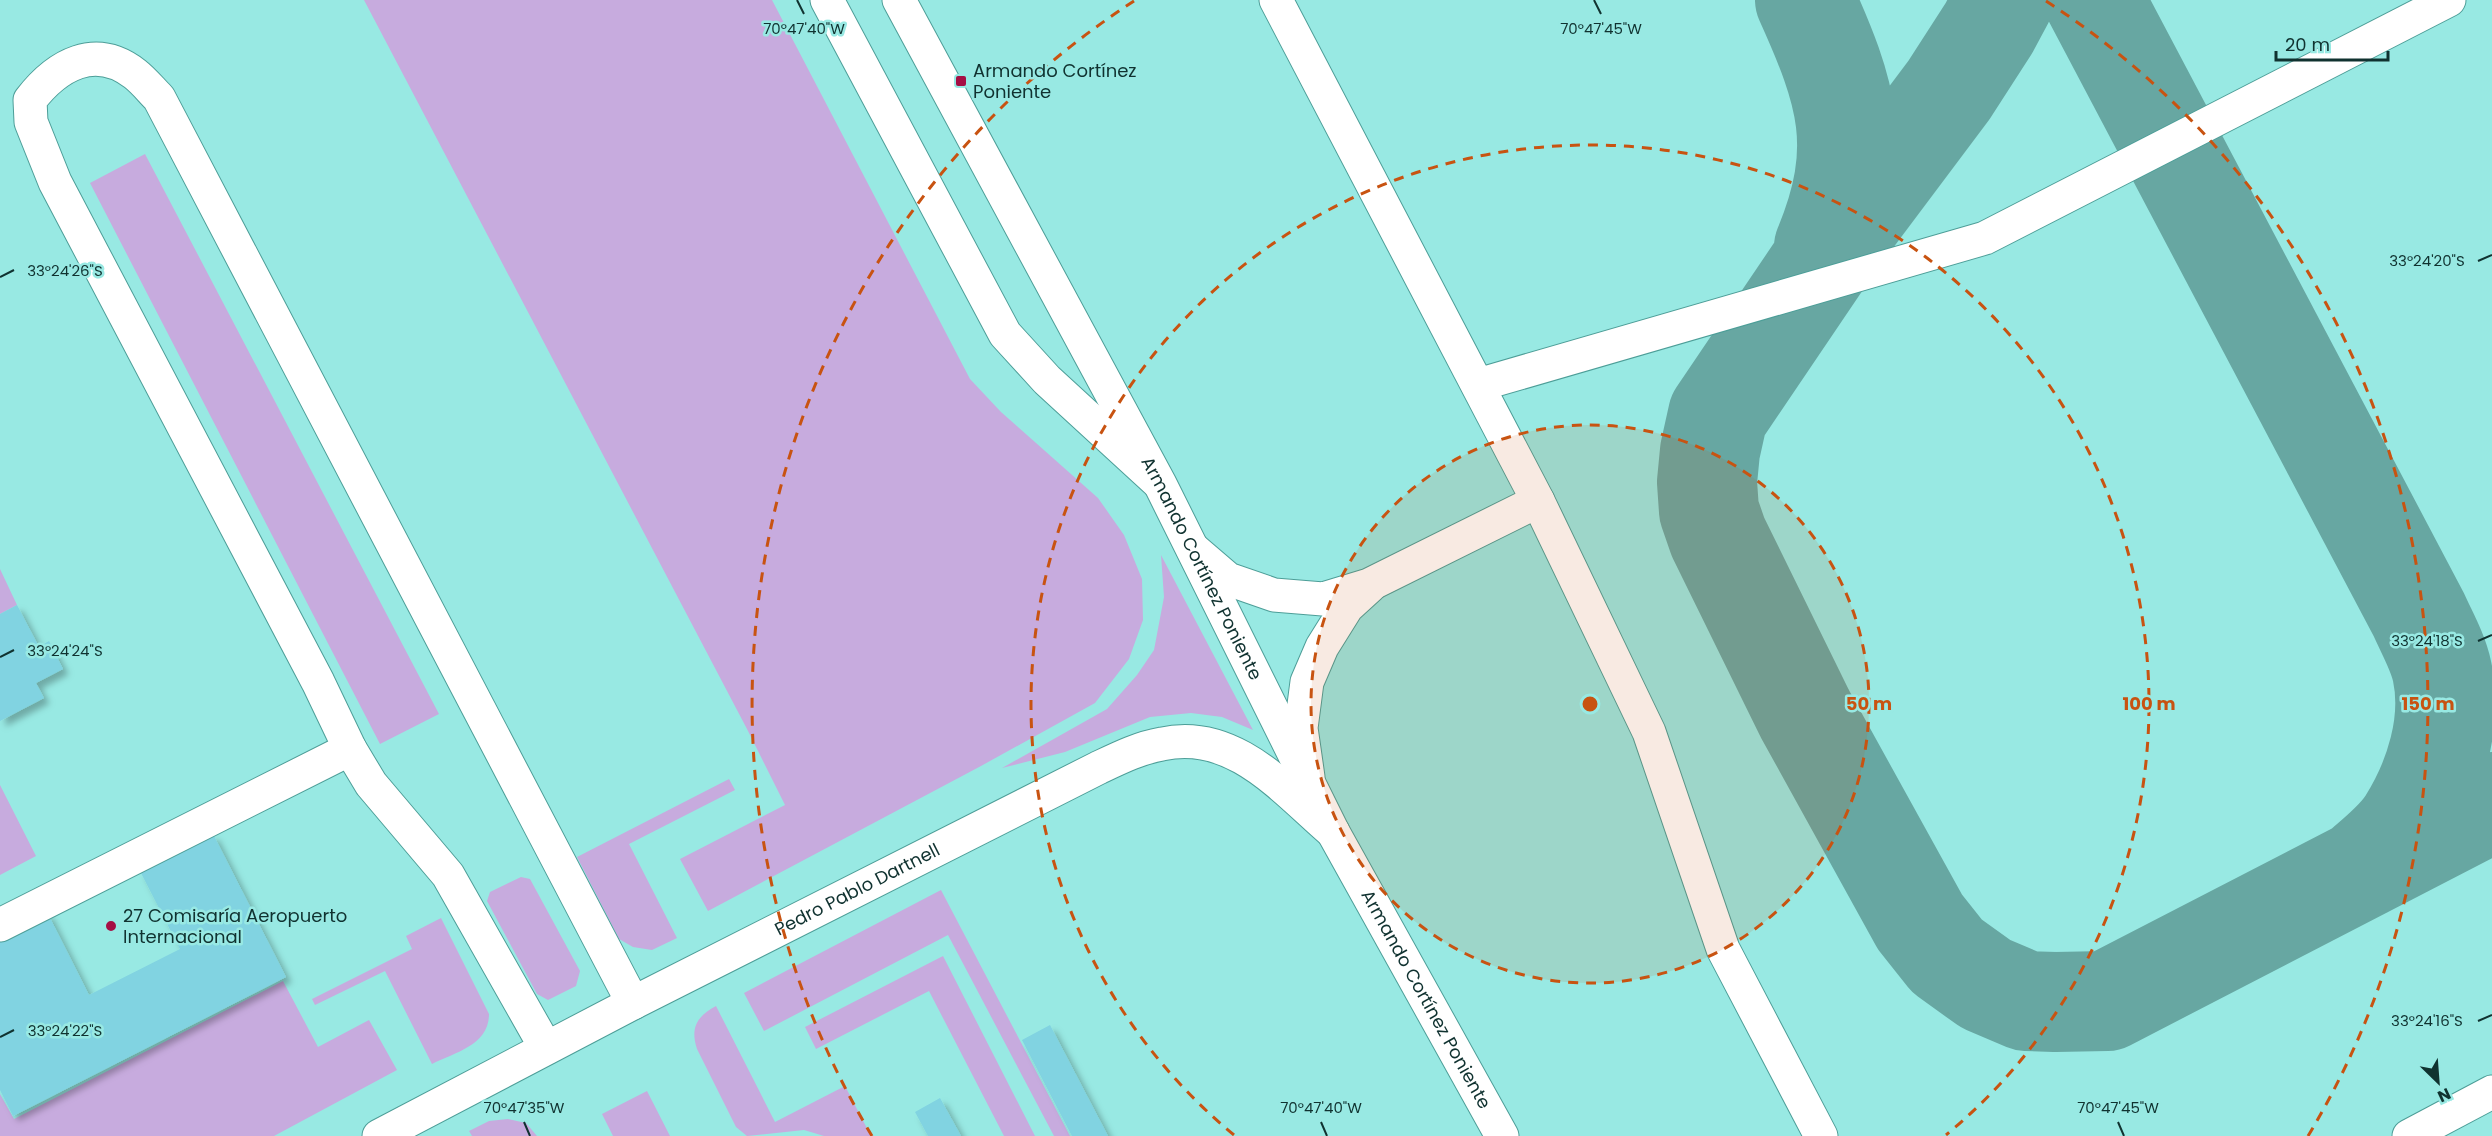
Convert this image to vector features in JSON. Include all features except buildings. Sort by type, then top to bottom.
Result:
[{"type":"main road","points":[[827,0],[1005,333],[1047,380],[1160,484]]},
{"type":"main road","name":"Armando Cortínez Poniente","points":[[899,0],[1160,484],[1333,832],[1503,1136]]},
{"type":"main road","points":[[1276,0],[1538,501],[1649,732],[1723,950],[1821,1136]]},
{"type":"main road","points":[[1478,385],[1985,238],[2449,0]]},
{"type":"main road","points":[[546,1048],[448,875],[371,784],[350,750],[318,682],[55,182],[31,122],[30,100],[44,81],[63,67],[86,60],[111,60],[135,74],[159,98],[633,1003]]},
{"type":"main road","points":[[1193,549],[1228,579],[1274,595],[1323,599],[1374,583],[1538,501]]},
{"type":"main road","points":[[1308,782],[1301,728],[1307,682],[1322,647],[1347,607],[1374,583]]},
{"type":"main road","name":"Pedro Pablo Dartnell","points":[[379,1136],[633,1003],[1135,751],[1163,743],[1187,741],[1213,744],[1235,752],[1254,763],[1333,832]]},
{"type":"main road","points":[[0,926],[350,750]]},
{"type":"main road","points":[[2409,1136],[2492,1092]]},
{"type":"shaded area","points":[[364,0],[772,0],[970,379],[1001,412],[1098,498],[1124,535],[1142,579],[1143,620],[1129,659],[1095,703],[708,911],[680,859],[785,805]]},
{"type":"shaded area","points":[[145,154],[439,714],[380,744],[90,183]]},
{"type":"shaded area","points":[[1161,555],[1253,730],[1222,717],[1191,713],[1150,717],[1065,752],[1002,768],[1107,709],[1137,675],[1154,650],[1164,597]]},
{"type":"shaded area","points":[[0,569],[17,605],[0,614]]},
{"type":"shaded area","points":[[729,779],[735,790],[629,844],[677,938],[652,950],[633,947],[619,939],[577,857]]},
{"type":"shaded area","points":[[0,785],[36,856],[0,875]]},
{"type":"shaded area","points":[[521,877],[530,879],[580,971],[576,986],[548,1000],[537,994],[487,901],[490,892]]},
{"type":"shaded area","points":[[941,890],[1070,1136],[1054,1136],[948,935],[764,1031],[744,993]]},
{"type":"shaded area","points":[[441,918],[489,1014],[488,1025],[470,1046],[432,1064],[385,971],[315,1005],[312,999],[412,949],[406,936]]},
{"type":"shaded area","points":[[943,956],[1035,1136],[1004,1136],[929,991],[816,1049],[805,1027]]},
{"type":"shaded area","points":[[283,981],[318,1047],[369,1020],[397,1070],[274,1136],[0,1136],[0,1094],[14,1119]]},
{"type":"shaded area","points":[[716,1006],[775,1122],[845,1086],[871,1136],[824,1136],[804,1130],[747,1136],[736,1127],[695,1042],[697,1023],[704,1014]]},
{"type":"shaded area","points":[[647,1091],[670,1136],[613,1136],[602,1114]]},
{"type":"shaded area","points":[[508,1119],[526,1123],[537,1136],[472,1136],[469,1131],[489,1121]]},
{"type":"taxiway","points":[[1805,0],[1831,64],[1846,121],[1847,150],[1844,180],[1837,212],[1824,247]]},
{"type":"taxiway","points":[[2004,0],[1989,28],[1949,90],[1835,242],[1718,415],[1710,451],[1707,482],[1709,511],[1718,537],[1805,714],[1920,922],[1947,956],[1986,984],[2026,1001],[2107,1001],[2492,802]]},
{"type":"taxiway","points":[[2094,0],[2419,615],[2440,664],[2445,690],[2445,710],[2434,769],[2418,805],[2404,828],[2366,865]]},
{"type":"place","name":"Armando Cortínez Poniente","points":[[961,81]]},
{"type":"place","name":"27 Comisaría Aeropuerto Internacional","points":[[111,926]]}]
